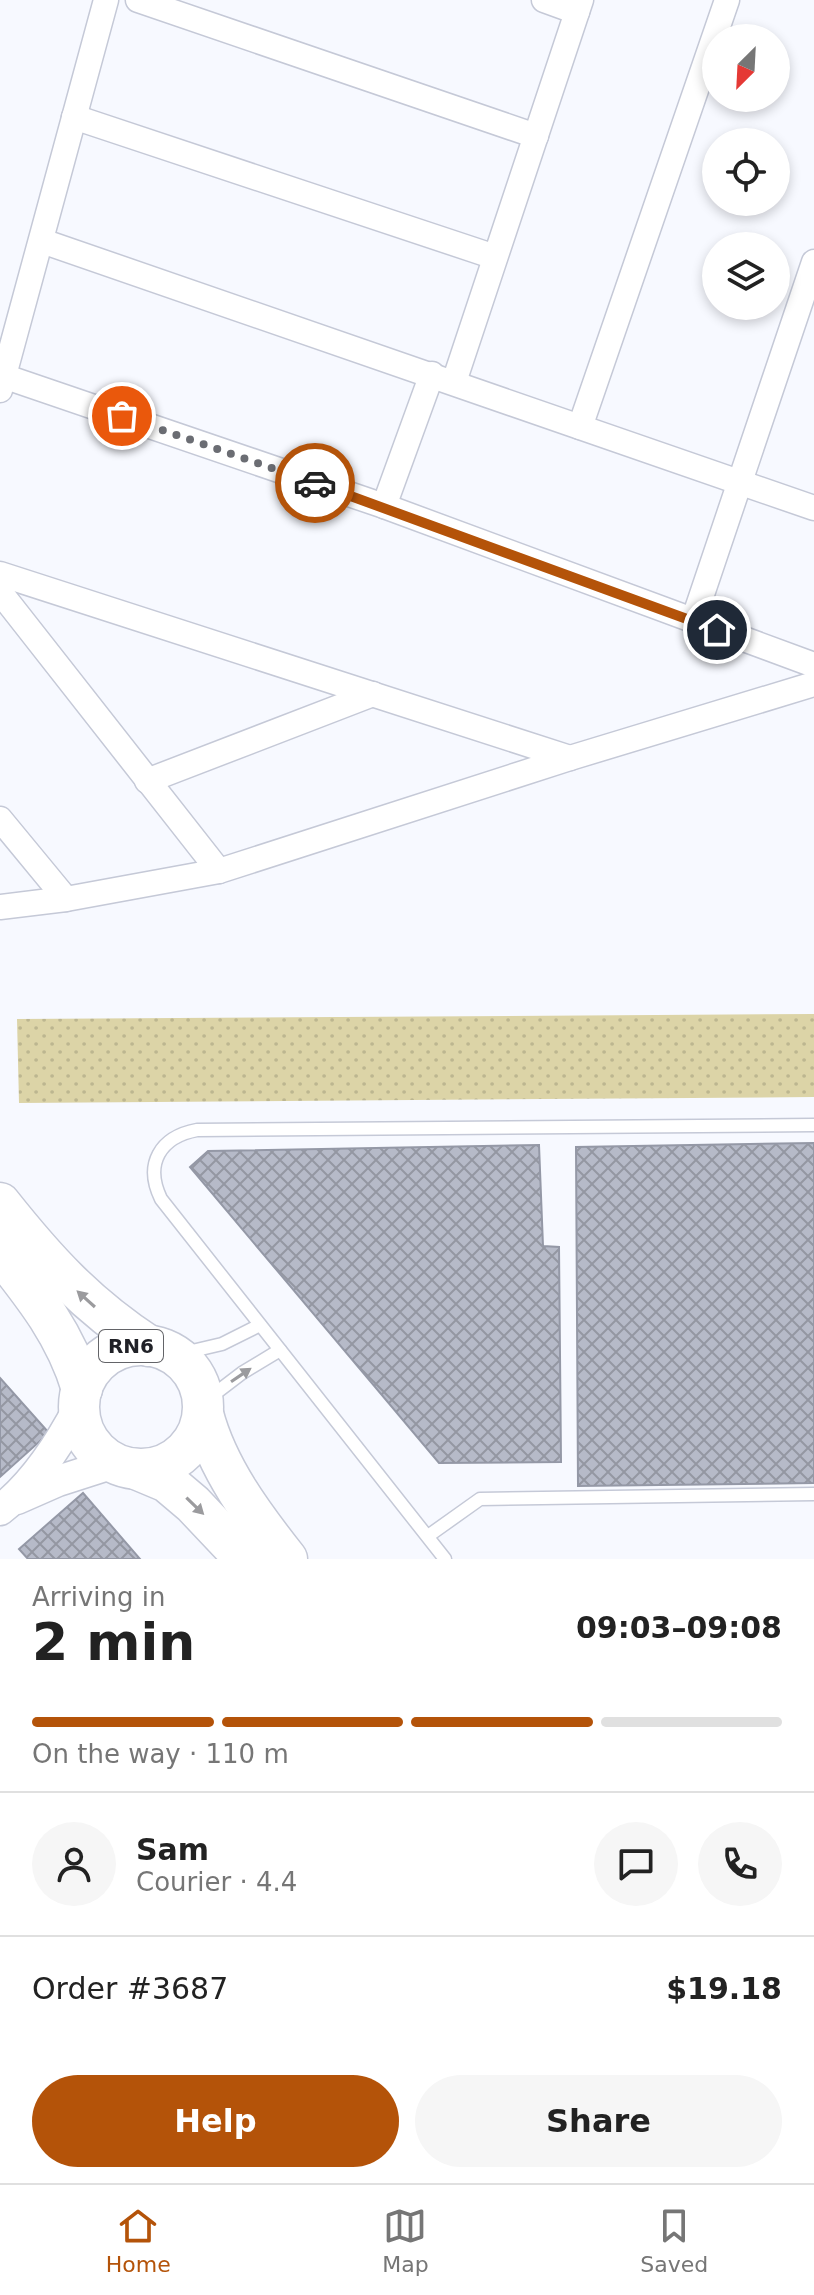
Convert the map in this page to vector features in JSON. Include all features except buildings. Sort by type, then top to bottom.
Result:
[{"type":"highway","name":"RN6","points":[[0,1203],[63,1278],[88,1302],[189,1367],[199,1383],[209,1438],[224,1468],[287,1559]]},
{"type":"highway","name":"RN6","points":[[0,1252],[37,1298],[73,1357],[85,1434],[102,1456],[167,1482],[245,1559]]},
{"type":"highway","name":"RN6","points":[[80,1398],[96,1364],[107,1355],[134,1346],[162,1350]]},
{"type":"highway","points":[[125,1466],[167,1464],[181,1456],[200,1430],[203,1408]]},
{"type":"street","points":[[106,0],[3,384],[384,506],[814,665]]},
{"type":"street","points":[[138,0],[536,136]]},
{"type":"street","points":[[384,506],[495,257],[579,6],[544,0]]},
{"type":"street","points":[[580,427],[727,0]]},
{"type":"street","points":[[74,117],[495,257]]},
{"type":"street","points":[[42,241],[814,508]]},
{"type":"street","points":[[693,621],[814,262]]},
{"type":"street","points":[[0,574],[570,758]]},
{"type":"street","points":[[0,592],[219,871]]},
{"type":"street","points":[[0,907],[66,899],[219,871],[570,758],[814,684]]},
{"type":"street","points":[[147,781],[373,694]]},
{"type":"street","points":[[0,819],[66,899]]},
{"type":"street","points":[[6,1506],[60,1443],[80,1398]]},
{"type":"street","points":[[6,1506],[58,1481],[125,1466]]},
{"type":"lane","points":[[445,1559],[161,1199],[155,1187],[155,1161],[162,1149],[183,1132],[213,1129],[814,1125]]},
{"type":"lane","points":[[162,1350],[222,1344],[260,1325]]},
{"type":"lane","points":[[203,1408],[242,1373],[280,1350]]},
{"type":"lane","points":[[428,1536],[480,1499],[814,1494]]},
{"type":"shaded area","points":[[814,1014],[814,1097],[19,1103],[17,1019]]},
{"type":"way so far","points":[[122,416],[315,483]]},
{"type":"route","points":[[315,483],[717,630]]}]
